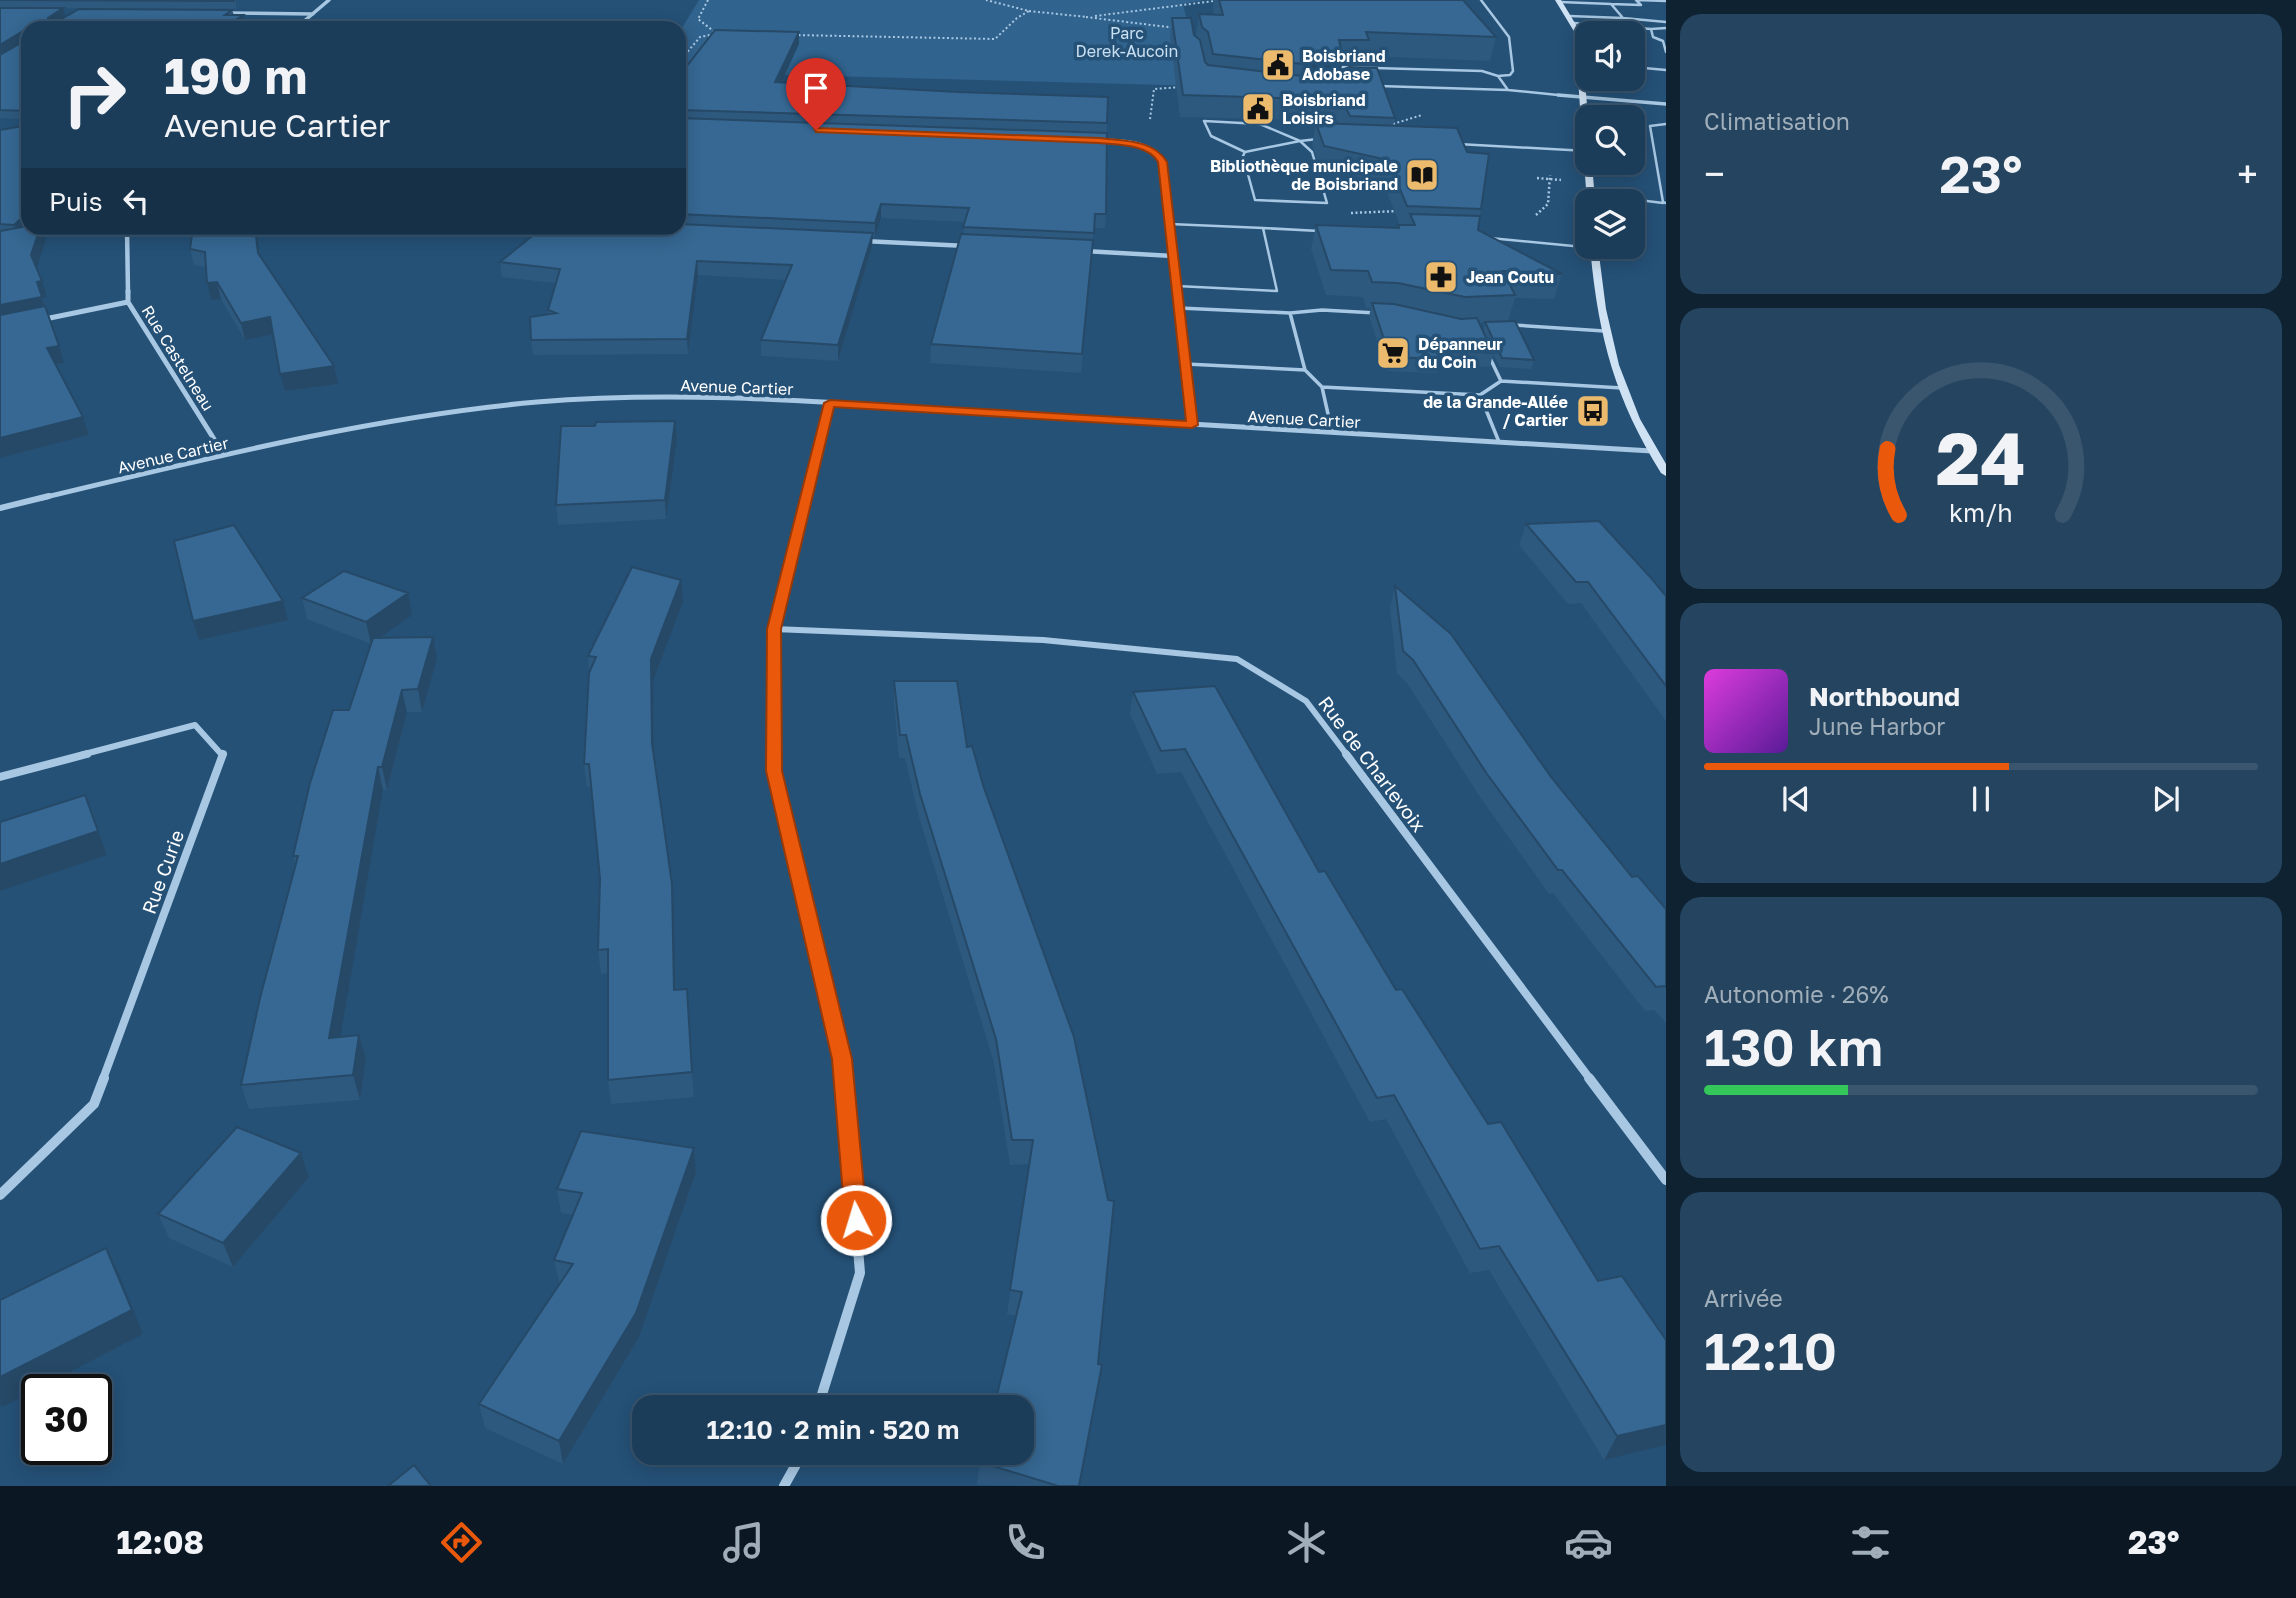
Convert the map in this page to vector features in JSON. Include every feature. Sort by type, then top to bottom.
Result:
[{"type":"street","points":[[304,21],[329,0]]},
{"type":"street","points":[[1559,1],[1575,27]]},
{"type":"street","points":[[216,13],[313,14]]},
{"type":"street","points":[[1584,91],[1584,105]]},
{"type":"street","points":[[1558,94],[1666,104]]},
{"type":"street","points":[[1086,140],[1147,147],[1157,153],[1163,162],[1192,425]]},
{"type":"street","name":"Rue Castelneau","points":[[127,235],[128,302],[224,455]]},
{"type":"street","points":[[852,240],[978,246]]},
{"type":"street","points":[[1071,251],[1173,256]]},
{"type":"street","points":[[1595,259],[1604,331],[1622,388],[1651,451],[1666,473]]},
{"type":"street","points":[[38,320],[128,302]]},
{"type":"street","name":"Avenue Cartier","points":[[0,508],[224,455],[432,413],[541,402],[661,397],[830,403],[1651,451]]},
{"type":"street","points":[[822,1395],[860,1273],[842,1059],[774,771],[774,629],[830,403]]},
{"type":"street","name":"Rue de Charlevoix","points":[[774,629],[1044,640],[1237,659],[1306,701],[1666,1180]]},
{"type":"street","name":"Rue Curie","points":[[0,777],[195,725],[223,754],[94,1104],[0,1195]]},
{"type":"street","points":[[783,1486],[795,1465]]},
{"type":"lane","points":[[1340,76],[1337,67],[1482,71],[1497,76],[1510,75],[1513,71],[1510,37],[1481,0]]},
{"type":"lane","points":[[1637,0],[1666,1]]},
{"type":"lane","points":[[1559,1],[1641,5],[1637,0]]},
{"type":"lane","points":[[1611,4],[1626,21]]},
{"type":"lane","points":[[1570,16],[1666,22]]},
{"type":"lane","points":[[1645,28],[1666,28]]},
{"type":"lane","points":[[1651,29],[1654,37],[1663,41],[1666,52]]},
{"type":"lane","points":[[1645,68],[1666,70]]},
{"type":"lane","points":[[1497,76],[1508,90]]},
{"type":"lane","points":[[1377,85],[1558,94]]},
{"type":"lane","points":[[1245,152],[1243,156],[1255,200],[1327,203],[1312,152],[1307,146],[1297,142],[1259,124],[1204,121],[1211,136],[1245,152],[1297,142],[1327,139]]},
{"type":"lane","points":[[1645,202],[1665,203],[1650,126],[1666,124]]},
{"type":"lane","points":[[1457,144],[1575,150]]},
{"type":"lane","points":[[1170,224],[1330,231]]},
{"type":"lane","points":[[1177,286],[1277,290],[1263,228]]},
{"type":"lane","points":[[1477,237],[1575,245]]},
{"type":"lane","points":[[1179,308],[1290,313],[1322,310],[1381,313]]},
{"type":"lane","points":[[1290,313],[1305,370],[1322,387],[1332,432]]},
{"type":"lane","points":[[1508,325],[1604,331]]},
{"type":"lane","points":[[1484,345],[1501,381]]},
{"type":"lane","points":[[1186,364],[1305,370]]},
{"type":"lane","points":[[1322,387],[1480,395],[1501,381],[1622,388]]},
{"type":"lane","points":[[1480,395],[1499,442]]},
{"type":"path","points":[[686,54],[700,37],[716,34],[698,19],[708,0]]},
{"type":"path","points":[[986,0],[1029,11],[1177,28],[1178,37]]},
{"type":"path","points":[[1086,17],[1222,0]]},
{"type":"path","points":[[785,35],[995,39],[1017,18],[1029,11]]},
{"type":"path","points":[[1147,147],[1154,89],[1187,87]]},
{"type":"path","points":[[1389,114],[1393,124],[1424,115]]},
{"type":"path","points":[[1531,216],[1548,208],[1550,179]]},
{"type":"path","points":[[1342,213],[1402,211]]},
{"type":"green space","name":"Parc Derek-Aucoin","points":[[699,0],[1204,0],[1183,4],[1202,86],[686,72],[686,21]]},
{"type":"building","points":[[0,0],[234,0],[234,1]]},
{"type":"building","points":[[1219,0],[1463,0],[1496,37],[1366,32],[1369,40],[1339,40],[1343,57],[1326,64],[1312,65],[1213,54],[1208,32],[1202,27],[1199,14],[1223,15]]},
{"type":"building","points":[[0,8],[63,8],[48,18],[48,21],[21,21],[21,32],[0,45]]},
{"type":"building","points":[[79,9],[232,10],[225,15],[243,15],[234,21],[58,21]]},
{"type":"building","points":[[1172,18],[1191,18],[1194,35],[1200,40],[1208,65],[1311,77],[1327,76],[1349,67],[1377,68],[1395,118],[1350,116],[1342,100],[1183,95]]},
{"type":"building","points":[[715,30],[799,32],[775,82],[1108,97],[1107,123],[686,110],[686,67]]},
{"type":"building","points":[[21,43],[21,111],[0,110],[0,55]]},
{"type":"building","points":[[686,118],[1107,133],[1106,214],[1095,214],[1094,233],[963,227],[969,208],[881,204],[875,223],[686,214]]},
{"type":"building","points":[[1316,123],[1457,128],[1467,152],[1489,154],[1481,209],[1407,206],[1388,160],[1324,146]]},
{"type":"building","points":[[21,126],[21,218],[14,225],[0,224],[0,130]]},
{"type":"building","points":[[1410,214],[1480,216],[1478,230],[1562,274],[1503,271],[1515,295],[1465,297],[1398,283],[1372,282],[1368,271],[1331,270],[1316,225],[1399,228],[1398,225],[1415,225]]},
{"type":"building","points":[[686,224],[873,233],[838,345],[761,340],[792,265],[697,261],[687,339],[531,340],[530,317],[556,313],[548,310],[560,269],[500,262],[533,235],[686,235]]},
{"type":"building","points":[[21,227],[21,235],[38,235],[31,255],[42,281],[37,282],[42,297],[0,305],[0,231]]},
{"type":"building","points":[[961,234],[1093,240],[1082,354],[931,344]]},
{"type":"building","points":[[192,235],[256,235],[258,253],[334,366],[280,374],[270,317],[241,323],[217,282],[207,283],[205,252],[190,249]]},
{"type":"building","points":[[1372,303],[1394,304],[1461,319],[1477,318],[1493,353],[1436,350],[1440,359],[1390,357]]},
{"type":"building","points":[[45,306],[59,346],[47,348],[83,417],[0,438],[0,315]]},
{"type":"building","points":[[1515,321],[1534,360],[1502,358],[1485,322]]},
{"type":"building","points":[[675,421],[665,500],[556,505],[561,426],[595,426],[596,422]]},
{"type":"building","points":[[1599,521],[1666,596],[1666,686],[1588,582],[1576,582],[1526,524]]},
{"type":"building","points":[[234,525],[283,601],[193,621],[174,541]]},
{"type":"building","points":[[632,567],[681,580],[651,659],[652,743],[672,884],[674,990],[687,989],[692,1072],[608,1080],[608,949],[598,950],[600,879],[589,764],[584,764],[589,673],[596,657],[588,656]]},
{"type":"building","points":[[344,571],[408,593],[366,622],[302,598]]},
{"type":"building","points":[[1395,586],[1451,634],[1551,777],[1632,877],[1638,876],[1666,909],[1666,987],[1656,987],[1562,870],[1558,870],[1487,774],[1413,660],[1403,651]]},
{"type":"building","points":[[433,637],[418,689],[402,690],[382,767],[378,767],[329,1038],[359,1035],[353,1075],[241,1085],[260,998],[298,856],[293,856],[310,783],[333,710],[349,710],[373,638]]},
{"type":"building","points":[[894,681],[957,681],[967,747],[972,746],[984,788],[1074,1037],[1108,1200],[1114,1201],[1098,1364],[1102,1365],[1079,1486],[1058,1486],[990,1465],[1034,1465],[1034,1395],[997,1395],[1022,1292],[1010,1290],[1033,1140],[1012,1140],[996,1039],[920,794],[906,735],[900,735]]},
{"type":"building","points":[[1215,686],[1319,872],[1325,871],[1396,990],[1402,989],[1488,1124],[1501,1122],[1598,1281],[1622,1276],[1666,1340],[1666,1425],[1617,1436],[1499,1246],[1480,1249],[1394,1095],[1377,1098],[1185,749],[1161,751],[1133,692]]},
{"type":"building","points":[[85,795],[98,831],[0,864],[0,822]]},
{"type":"building","points":[[237,1127],[301,1153],[223,1243],[158,1214]]},
{"type":"building","points":[[581,1131],[694,1148],[636,1313],[559,1441],[479,1404],[573,1264],[554,1260],[582,1193],[557,1189]]},
{"type":"building","points":[[106,1248],[132,1310],[0,1377],[0,1300]]},
{"type":"building","points":[[414,1465],[431,1486],[388,1486]]},
{"type":"place","name":"Boisbriand Adobase","points":[[1278,65]]},
{"type":"place","name":"Boisbriand Loisirs","points":[[1258,109]]},
{"type":"place","name":"Bibliothèque municipale de Boisbriand","points":[[1422,175]]},
{"type":"place","name":"Jean Coutu","points":[[1441,277]]},
{"type":"place","name":"Dépanneur du Coin","points":[[1393,353]]},
{"type":"place","name":"de la Grande-Allée / Cartier","points":[[1593,411]]},
{"type":"route","points":[[816,130],[1115,141],[1147,147],[1157,153],[1163,162],[1192,425],[830,403],[774,629],[774,771],[842,1059],[856,1220]]}]
